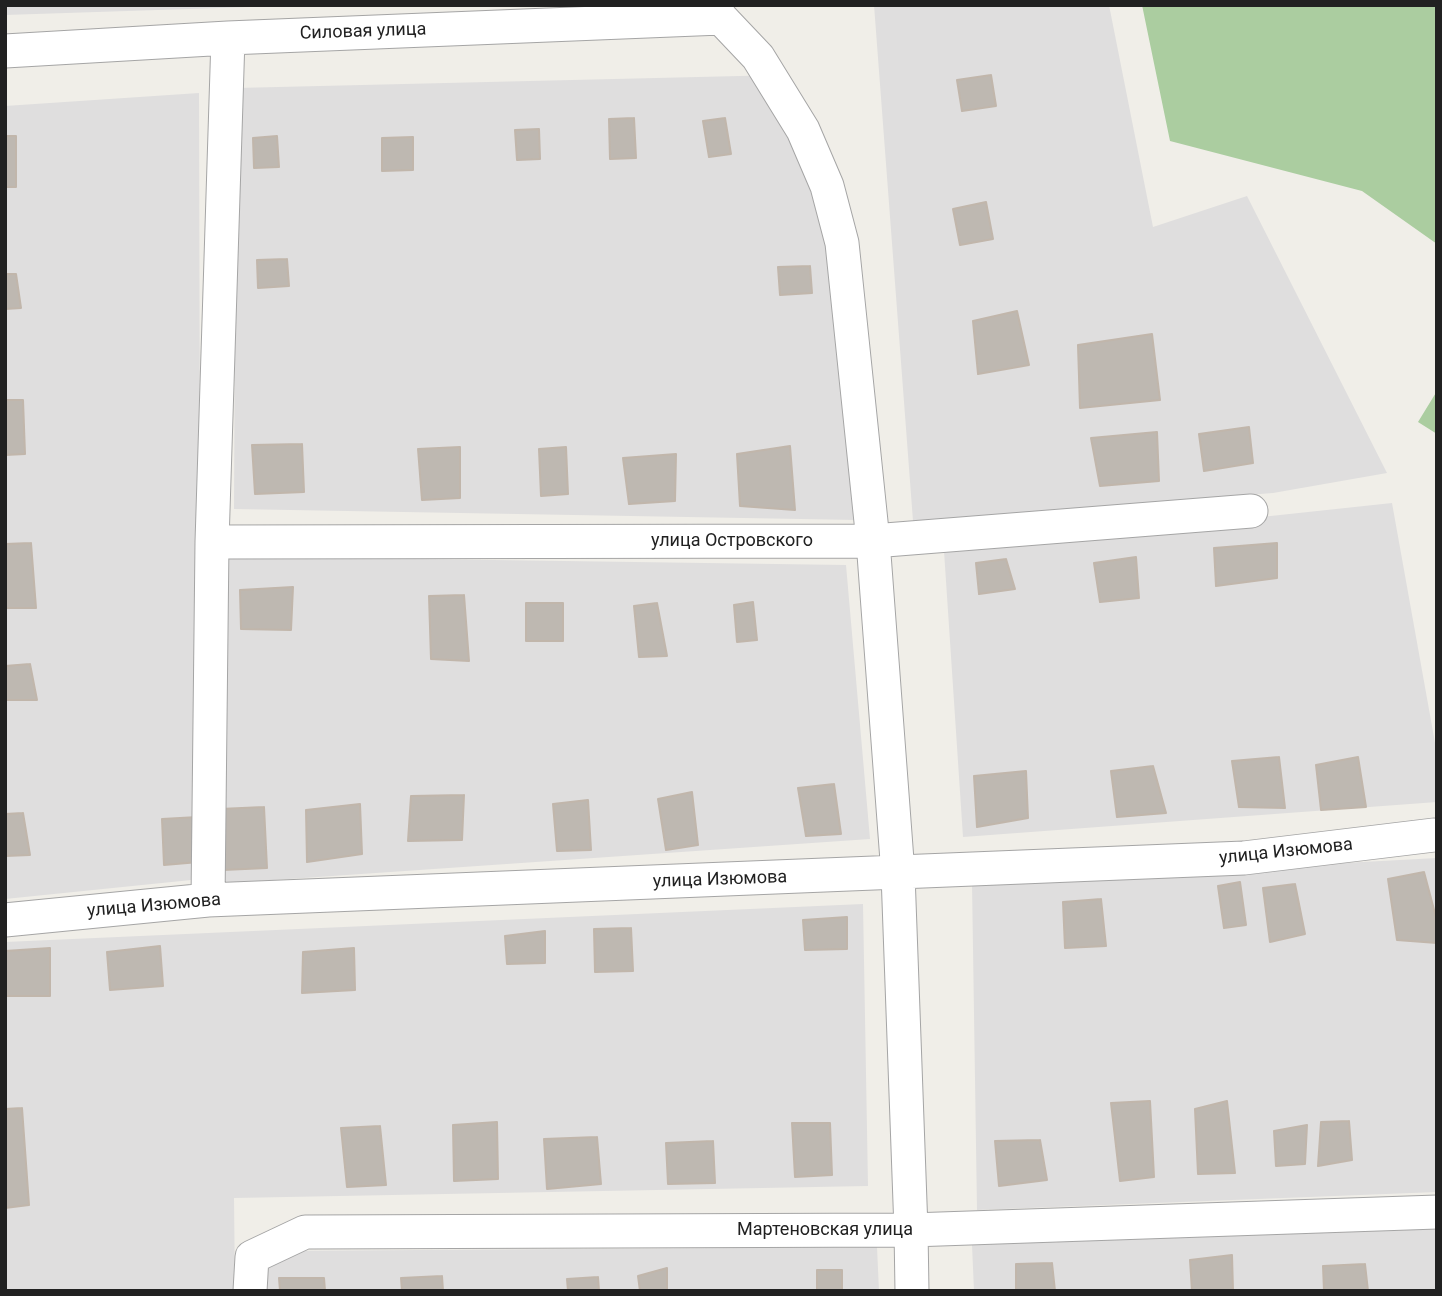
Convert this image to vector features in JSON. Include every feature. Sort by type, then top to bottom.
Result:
[{"type":"street","name":"Силовая улица","points":[[5,51],[717,12]]},
{"type":"street","points":[[717,12],[758,57],[803,130],[827,186],[842,243],[873,541],[898,874],[912,1291]]},
{"type":"street","points":[[208,900],[212,542],[229,38]]},
{"type":"street","name":"улица Островского","points":[[212,542],[873,541],[1251,511]]},
{"type":"street","name":"улица Изюмова","points":[[5,920],[208,900],[1244,858],[1434,835]]},
{"type":"street","name":"Мартеновская улица","points":[[250,1291],[252,1257],[305,1232],[911,1230],[1437,1212]]},
{"type":"shaded area","points":[[5,5],[311,5],[5,15]]},
{"type":"shaded area","points":[[874,5],[1109,5],[1153,227],[1247,196],[1387,473],[1273,493],[913,521]]},
{"type":"shaded area","points":[[782,75],[841,218],[857,520],[234,509],[236,88]]},
{"type":"shaded area","points":[[199,93],[201,879],[5,899],[5,106]]},
{"type":"shaded area","points":[[1392,503],[1437,754],[1437,802],[963,837],[944,551]]},
{"type":"shaded area","points":[[212,556],[846,565],[870,839],[216,884]]},
{"type":"shaded area","points":[[1437,858],[1437,1192],[977,1210],[972,883]]},
{"type":"shaded area","points":[[863,904],[868,1186],[234,1198],[235,1291],[5,1291],[5,942]]},
{"type":"shaded area","points":[[1437,1229],[1437,1291],[974,1291],[972,1245]]},
{"type":"shaded area","points":[[877,1247],[879,1291],[265,1291],[265,1251]]},
{"type":"green space","points":[[1142,5],[1437,5],[1437,244],[1362,191],[1170,141]]},
{"type":"green space","points":[[1437,391],[1437,434],[1418,422]]},
{"type":"building","points":[[991,75],[996,106],[962,111],[957,80]]},
{"type":"building","points":[[634,118],[636,158],[610,159],[609,119]]},
{"type":"building","points":[[725,118],[731,154],[709,157],[703,121]]},
{"type":"building","points":[[539,129],[540,159],[517,160],[515,130]]},
{"type":"building","points":[[5,136],[16,136],[16,187],[5,187]]},
{"type":"building","points":[[277,136],[279,167],[254,168],[253,138]]},
{"type":"building","points":[[413,137],[413,170],[382,171],[382,138]]},
{"type":"building","points":[[986,202],[993,239],[960,245],[953,209]]},
{"type":"building","points":[[287,259],[289,286],[258,288],[257,260]]},
{"type":"building","points":[[810,266],[812,293],[780,295],[778,267]]},
{"type":"building","points":[[5,274],[16,274],[21,308],[5,309]]},
{"type":"building","points":[[1017,311],[1029,365],[978,374],[973,321]]},
{"type":"building","points":[[1152,334],[1160,400],[1080,408],[1078,345]]},
{"type":"building","points":[[5,400],[23,400],[25,454],[5,455]]},
{"type":"building","points":[[1249,427],[1253,463],[1204,471],[1199,434]]},
{"type":"building","points":[[1157,432],[1159,481],[1100,486],[1091,438]]},
{"type":"building","points":[[302,444],[304,492],[255,494],[252,445]]},
{"type":"building","points":[[790,446],[795,510],[740,506],[737,454]]},
{"type":"building","points":[[460,447],[460,498],[422,500],[418,449]]},
{"type":"building","points":[[566,447],[568,494],[541,496],[539,449]]},
{"type":"building","points":[[676,454],[675,501],[629,504],[623,458]]},
{"type":"building","points":[[31,543],[36,608],[5,608],[5,544]]},
{"type":"building","points":[[1277,543],[1277,578],[1216,586],[1214,548]]},
{"type":"building","points":[[1136,557],[1139,598],[1100,602],[1094,563]]},
{"type":"building","points":[[1006,559],[1015,589],[979,594],[976,563]]},
{"type":"building","points":[[293,587],[291,630],[241,629],[240,590]]},
{"type":"building","points":[[464,595],[469,661],[431,659],[429,596]]},
{"type":"building","points":[[753,602],[757,640],[737,642],[734,605]]},
{"type":"building","points":[[526,603],[563,603],[563,641],[526,641]]},
{"type":"building","points":[[657,603],[667,656],[639,657],[634,606]]},
{"type":"building","points":[[30,664],[37,700],[5,700],[5,666]]},
{"type":"building","points":[[1279,757],[1285,808],[1239,807],[1232,761]]},
{"type":"building","points":[[1358,757],[1366,807],[1321,810],[1316,765]]},
{"type":"building","points":[[1153,766],[1166,813],[1117,817],[1111,771]]},
{"type":"building","points":[[1026,771],[1028,818],[977,827],[974,776]]},
{"type":"building","points":[[834,784],[841,834],[806,836],[798,788]]},
{"type":"building","points":[[692,792],[698,845],[666,850],[658,799]]},
{"type":"building","points":[[464,795],[462,840],[408,841],[411,796]]},
{"type":"building","points":[[588,800],[591,850],[557,851],[553,804]]},
{"type":"building","points":[[360,804],[362,854],[307,862],[306,810]]},
{"type":"building","points":[[264,807],[267,868],[223,870],[220,809]]},
{"type":"building","points":[[23,813],[30,855],[5,856],[5,814]]},
{"type":"building","points":[[198,817],[199,862],[164,865],[162,819]]},
{"type":"building","points":[[1424,872],[1437,921],[1437,943],[1397,940],[1388,879]]},
{"type":"building","points":[[1240,882],[1246,925],[1224,928],[1218,886]]},
{"type":"building","points":[[1295,884],[1305,934],[1270,942],[1263,888]]},
{"type":"building","points":[[1101,899],[1106,946],[1065,948],[1063,902]]},
{"type":"building","points":[[847,917],[847,949],[805,950],[803,920]]},
{"type":"building","points":[[631,928],[633,971],[595,972],[594,929]]},
{"type":"building","points":[[545,931],[545,963],[507,964],[505,936]]},
{"type":"building","points":[[160,946],[163,986],[110,990],[107,952]]},
{"type":"building","points":[[50,948],[50,996],[5,996],[5,951]]},
{"type":"building","points":[[354,948],[355,990],[302,993],[303,952]]},
{"type":"building","points":[[1150,1101],[1154,1177],[1120,1181],[1111,1103]]},
{"type":"building","points":[[1227,1101],[1235,1173],[1198,1174],[1195,1109]]},
{"type":"building","points":[[22,1108],[29,1205],[5,1208],[5,1109]]},
{"type":"building","points":[[1349,1121],[1352,1160],[1318,1166],[1321,1122]]},
{"type":"building","points":[[497,1122],[498,1179],[454,1181],[453,1125]]},
{"type":"building","points":[[792,1123],[830,1123],[832,1175],[795,1177]]},
{"type":"building","points":[[1307,1125],[1305,1164],[1276,1166],[1274,1131]]},
{"type":"building","points":[[380,1126],[386,1185],[347,1187],[341,1128]]},
{"type":"building","points":[[597,1137],[601,1184],[547,1189],[544,1139]]},
{"type":"building","points":[[1040,1140],[1047,1180],[999,1186],[995,1141]]},
{"type":"building","points":[[713,1141],[715,1183],[668,1184],[666,1143]]},
{"type":"building","points":[[1232,1255],[1233,1291],[1192,1291],[1190,1260]]},
{"type":"building","points":[[1052,1263],[1055,1291],[1016,1291],[1016,1264]]},
{"type":"building","points":[[1365,1264],[1368,1291],[1324,1291],[1323,1266]]},
{"type":"building","points":[[667,1268],[667,1291],[640,1291],[638,1276]]},
{"type":"building","points":[[817,1270],[842,1270],[842,1291],[817,1291]]},
{"type":"building","points":[[442,1276],[443,1291],[402,1291],[401,1278]]},
{"type":"building","points":[[598,1277],[599,1291],[568,1291],[567,1279]]},
{"type":"building","points":[[279,1278],[324,1278],[325,1291],[280,1291]]}]
